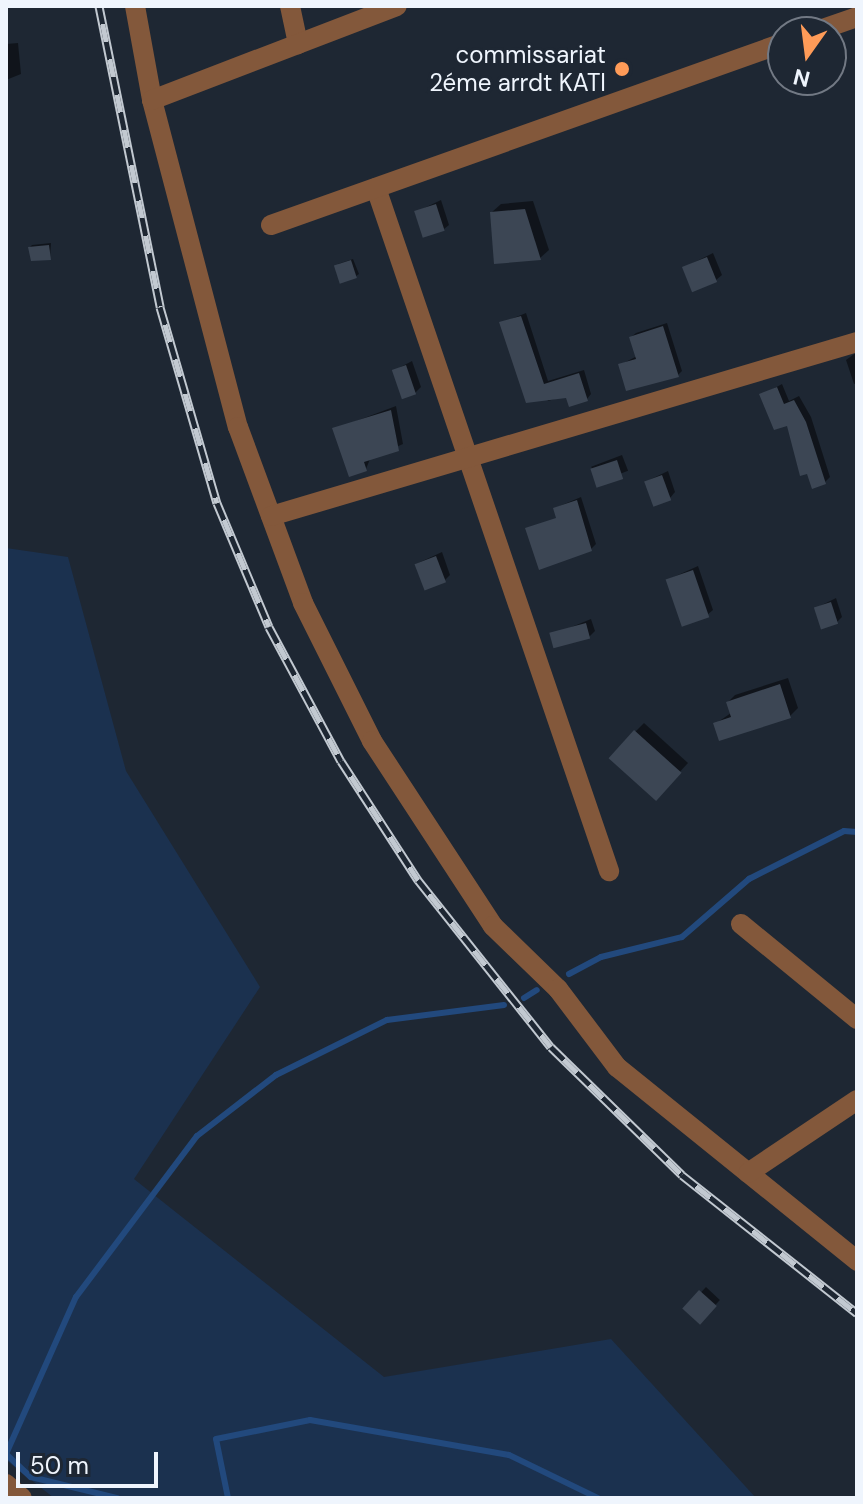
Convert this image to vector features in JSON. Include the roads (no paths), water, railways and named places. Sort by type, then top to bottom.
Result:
[{"type":"street","points":[[135,6],[152,100],[238,427],[303,603],[372,741],[493,926],[558,989],[617,1067],[857,1261]]},
{"type":"street","points":[[290,6],[298,44]]},
{"type":"street","points":[[152,100],[397,6]]},
{"type":"street","points":[[271,225],[767,49]]},
{"type":"street","points":[[376,188],[609,871]]},
{"type":"street","points":[[271,516],[857,342]]},
{"type":"street","points":[[741,924],[857,1019]]},
{"type":"street","points":[[748,1173],[857,1100]]},
{"type":"street","points":[[6,1484],[22,1498]]},
{"type":"waterway","points":[[569,974],[601,957],[682,937],[749,879],[844,831],[857,832]]},
{"type":"waterway","points":[[524,998],[537,990]]},
{"type":"waterway","points":[[6,1454],[76,1297],[197,1136],[276,1075],[387,1020],[504,1005]]},
{"type":"waterway","points":[[228,1498],[216,1439],[310,1420],[509,1455],[598,1498]]},
{"type":"waterway","points":[[6,1454],[31,1477],[117,1498]]},
{"type":"railway","points":[[99,6],[160,307],[217,503],[269,627],[341,761],[418,880],[551,1047],[682,1175],[857,1313]]},
{"type":"place","name":"commissariat 2éme arrdt KATI","points":[[622,69]]}]
